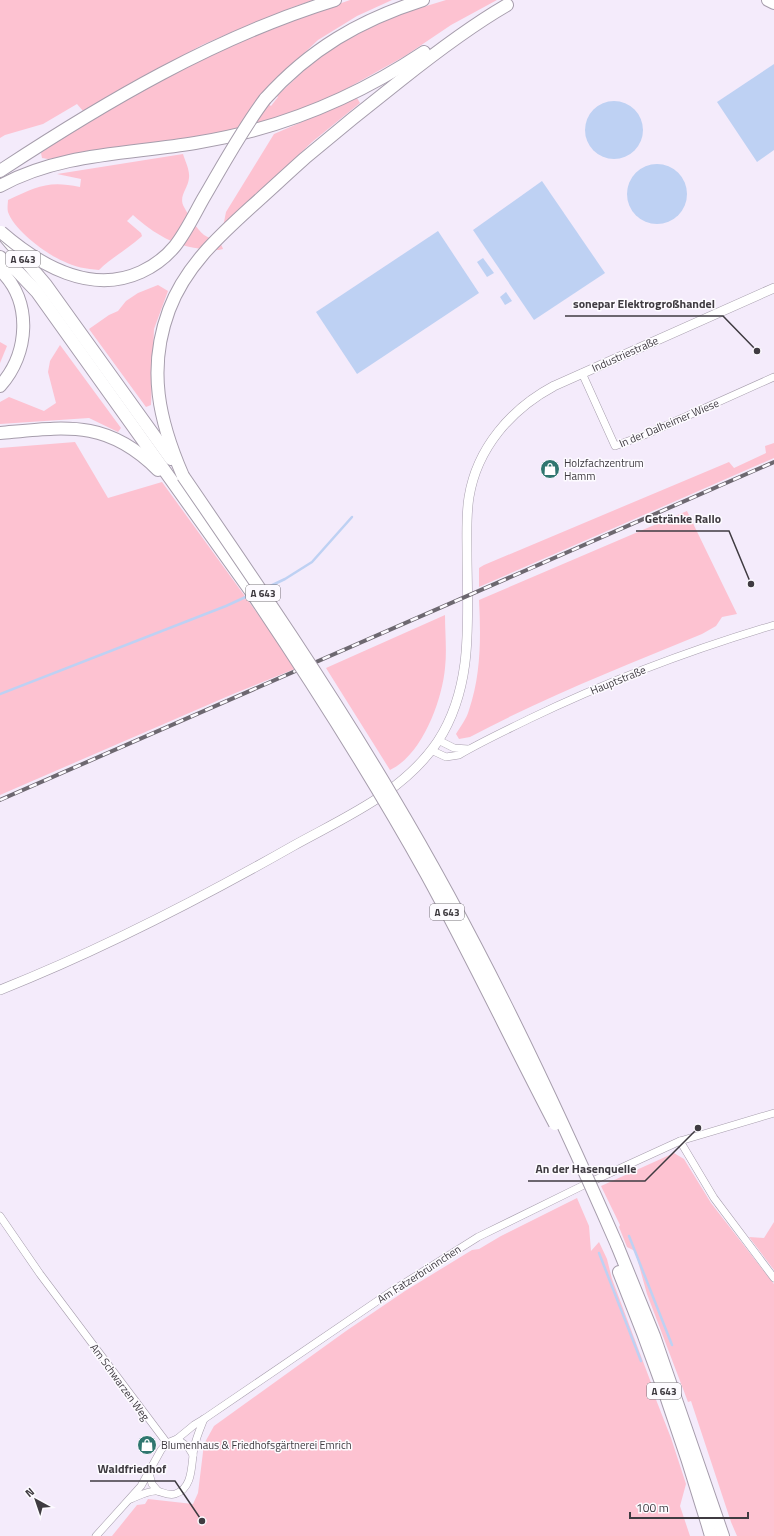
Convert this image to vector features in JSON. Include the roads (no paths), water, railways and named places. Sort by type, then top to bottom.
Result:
[{"type":"highway","points":[[0,170],[90,114],[175,67],[251,31],[335,0]]},
{"type":"highway","points":[[0,232],[37,260],[81,278],[98,280],[115,279],[126,277],[147,269],[166,255],[181,238],[243,130],[265,99],[278,85],[302,62],[340,36],[381,15],[423,0]]},
{"type":"highway","points":[[768,0],[774,3]]},
{"type":"highway","points":[[0,186],[14,178],[43,167],[97,156],[222,138],[249,132],[302,115],[376,82],[470,23],[512,2]]},
{"type":"highway","points":[[183,476],[170,447],[160,404],[157,372],[159,347],[169,310],[176,293],[186,277],[209,247],[235,222],[354,117],[457,36],[512,2]]},
{"type":"highway","name":"A 643","points":[[0,232],[20,257],[46,285],[183,476],[275,610],[341,711],[440,879],[490,972],[535,1062],[577,1153],[664,1388],[711,1536]]},
{"type":"highway","name":"A 643","points":[[0,257],[18,272],[37,292],[236,569],[298,662],[378,790],[427,875],[470,955],[560,1134],[657,1343],[723,1536]]},
{"type":"highway","points":[[0,270],[10,281],[19,300],[23,325],[19,354],[9,376],[0,386]]},
{"type":"highway","points":[[0,433],[61,428],[83,429],[104,434],[124,443],[142,455],[182,493]]},
{"type":"main road","name":"Industriestraße","points":[[0,990],[148,924],[247,872],[385,794],[406,778],[438,740],[452,714],[464,675],[467,641],[469,497],[476,474],[491,441],[506,422],[523,406],[543,392],[582,373],[774,288]]},
{"type":"street","name":"In der Dalheimer Wiese","points":[[582,373],[615,446],[647,434],[774,377]]},
{"type":"street","name":"Hauptstraße","points":[[431,750],[449,758],[458,755],[550,709],[603,685],[692,650],[774,625]]},
{"type":"street","points":[[438,740],[454,748],[468,749]]},
{"type":"street","name":"Am Fatzerbrünnchen","points":[[177,1439],[194,1425],[392,1291],[478,1237],[586,1184],[680,1141],[774,1113]]},
{"type":"street","points":[[680,1141],[714,1198],[774,1278]]},
{"type":"street","name":"Am Schwarzen Weg","points":[[0,1216],[40,1274],[167,1444]]},
{"type":"street","points":[[149,1473],[152,1484],[162,1493],[172,1495],[184,1489],[190,1477],[199,1430],[204,1419]]},
{"type":"street","points":[[96,1536],[130,1500],[149,1473],[156,1456],[167,1444],[177,1439],[188,1447],[193,1455]]},
{"type":"street","points":[[130,1500],[158,1491]]},
{"type":"water","points":[[774,64],[774,150],[757,162],[717,102]]},
{"type":"water","points":[[608,101],[620,101],[635,109],[643,124],[643,136],[635,151],[620,159],[608,159],[593,151],[585,136],[585,124],[593,109]]},
{"type":"water","points":[[657,164],[674,169],[682,177],[687,194],[682,211],[674,219],[657,224],[640,219],[632,211],[627,194],[632,177],[640,169]]},
{"type":"water","points":[[542,181],[605,273],[534,320],[473,230]]},
{"type":"water","points":[[438,231],[479,293],[357,374],[316,312]]},
{"type":"water","points":[[483,258],[494,273],[487,277],[477,262]]},
{"type":"water","points":[[506,292],[512,301],[505,305],[500,297]]},
{"type":"waterway","points":[[264,589],[285,579],[312,562],[352,517]]},
{"type":"waterway","points":[[0,694],[226,606],[250,595]]},
{"type":"waterway","points":[[629,1236],[672,1345]]},
{"type":"waterway","points":[[599,1253],[641,1361]]},
{"type":"railway","points":[[0,800],[774,462]]},
{"type":"place","name":"sonepar Elektrogroßhandel","points":[[757,351]]},
{"type":"place","name":"Holzfachzentrum Hamm","points":[[550,469]]},
{"type":"place","name":"Getränke Rallo","points":[[751,584]]},
{"type":"place","name":"An der Hasenquelle","points":[[698,1128]]},
{"type":"place","name":"Blumenhaus & Friedhofsgärtnerei Emrich","points":[[147,1445]]},
{"type":"place","name":"Waldfriedhof","points":[[202,1521]]}]
